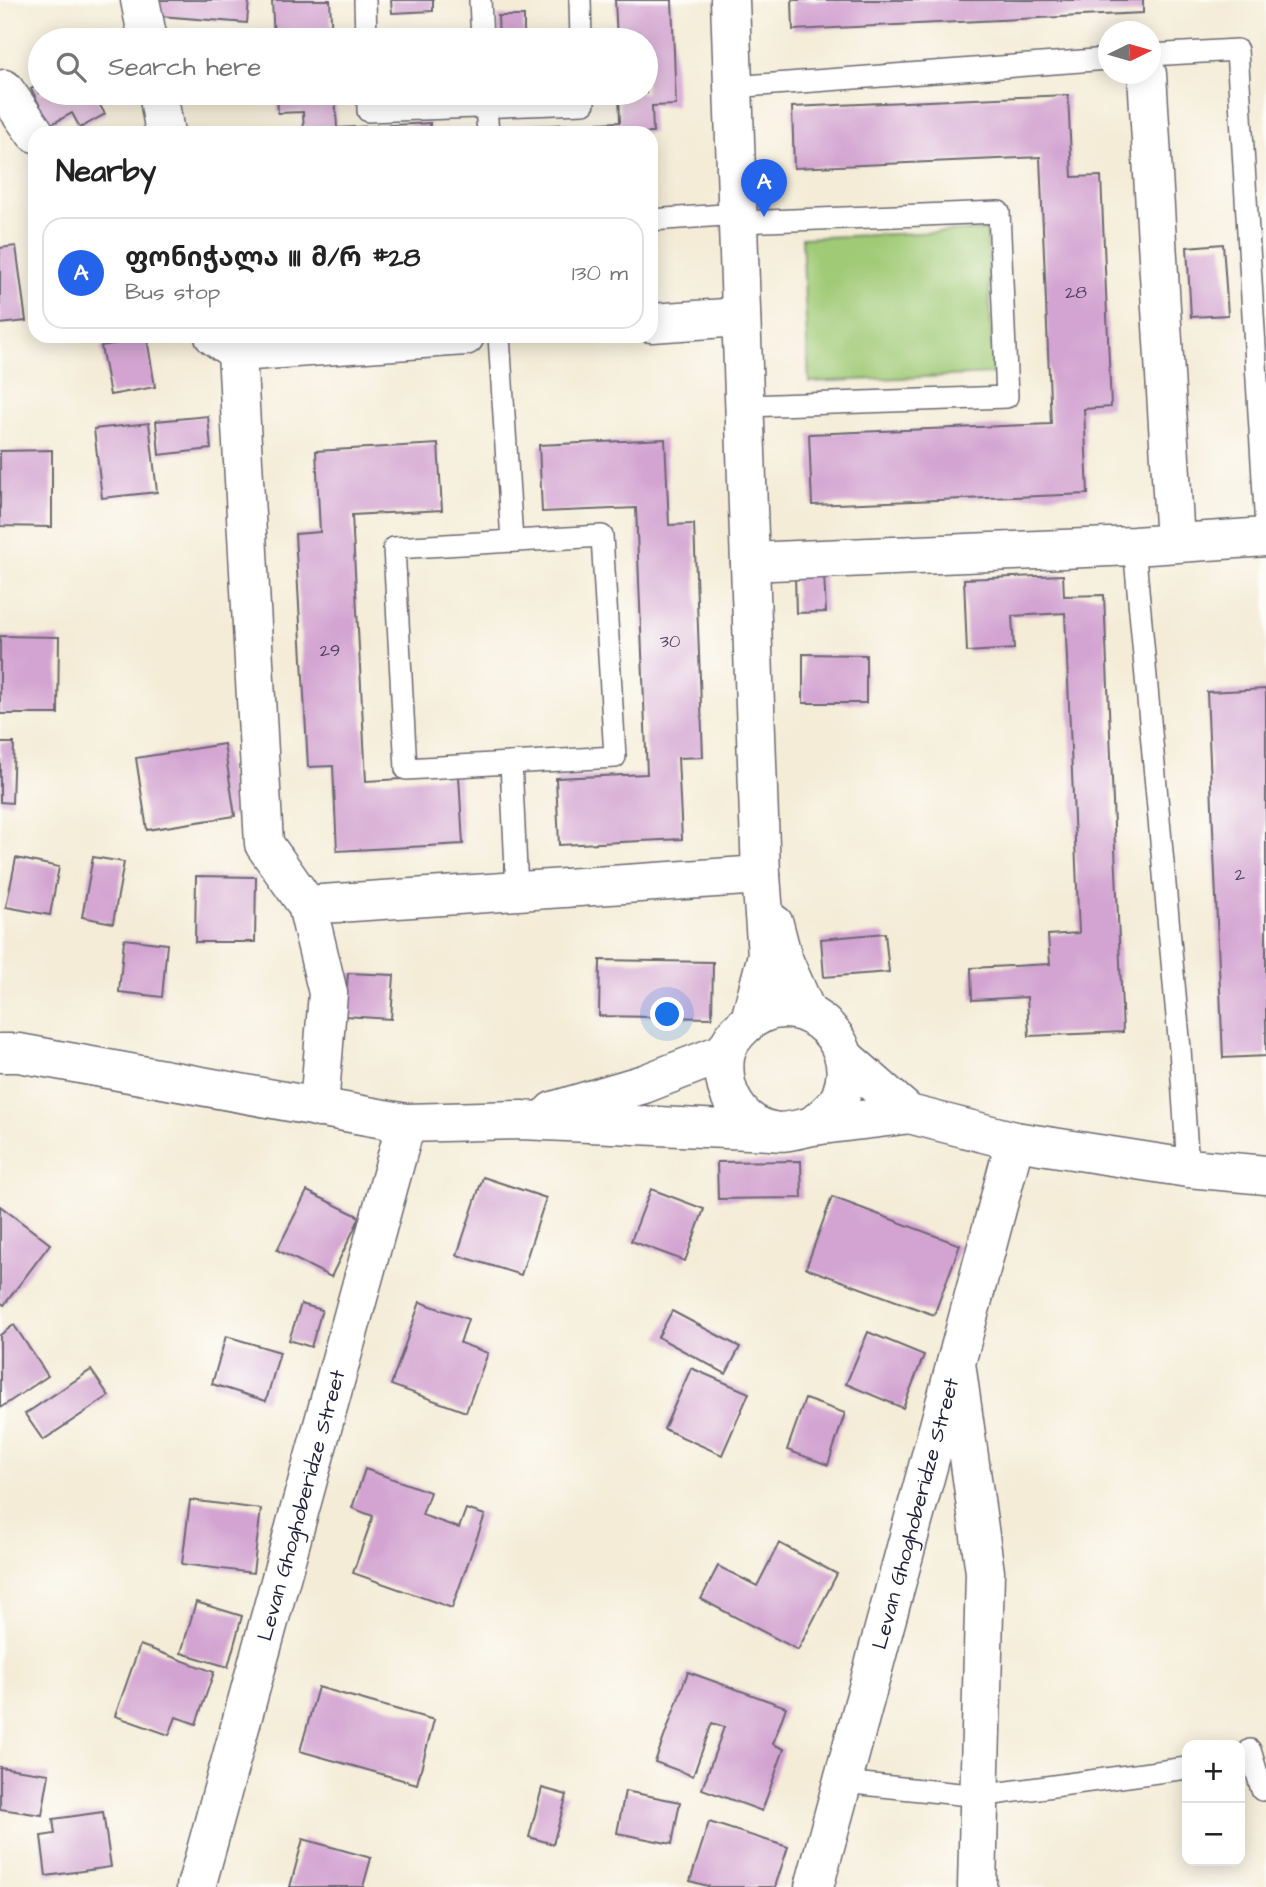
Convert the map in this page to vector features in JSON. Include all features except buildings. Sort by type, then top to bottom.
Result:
[{"type":"street","points":[[140,0],[146,28]]},
{"type":"street","points":[[730,0],[761,875],[767,955],[750,1020]]},
{"type":"street","points":[[1148,84],[1175,541]]},
{"type":"street","points":[[4,89],[30,126]]},
{"type":"street","points":[[160,105],[164,126]]},
{"type":"street","points":[[658,323],[741,317]]},
{"type":"street","points":[[255,343],[225,344],[264,844],[307,905],[328,993],[319,1108]]},
{"type":"street","points":[[750,562],[1134,546],[1175,541],[1266,537]]},
{"type":"street","points":[[307,905],[761,875]]},
{"type":"street","points":[[761,875],[783,959],[807,1013]]},
{"type":"street","points":[[772,1131],[753,1124],[737,1110],[727,1092],[723,1072],[726,1052],[736,1034],[750,1020],[768,1012],[788,1009],[807,1013],[824,1023],[837,1039],[844,1057],[846,1077],[841,1097],[828,1113],[812,1126]]},
{"type":"street","points":[[521,1120],[644,1084],[726,1052]]},
{"type":"street","points":[[0,1053],[19,1053],[405,1123],[521,1120],[792,1131],[909,1114],[1015,1141],[1188,1168],[1266,1175]]},
{"type":"street","points":[[844,1057],[909,1114]]},
{"type":"street","name":"Levan Ghoghoberidze Street","points":[[196,1887],[405,1123]]},
{"type":"street","name":"Levan Ghoghoberidze Street","points":[[814,1887],[1015,1141]]},
{"type":"street","points":[[956,1363],[985,1572],[977,1887]]},
{"type":"lane","points":[[365,0],[366,28]]},
{"type":"lane","points":[[480,0],[481,28]]},
{"type":"lane","points":[[580,0],[581,28]]},
{"type":"lane","points":[[1161,54],[1237,50],[1266,528]]},
{"type":"lane","points":[[733,87],[1098,59]]},
{"type":"lane","points":[[368,105],[368,111],[432,105]]},
{"type":"lane","points":[[486,105],[488,126]]},
{"type":"lane","points":[[658,220],[999,212],[1007,397],[744,406]]},
{"type":"lane","points":[[499,343],[512,541]]},
{"type":"lane","points":[[602,536],[615,757],[406,769],[394,548],[512,541],[602,536]]},
{"type":"lane","points":[[1134,546],[1180,1049],[1188,1168]]},
{"type":"lane","points":[[511,763],[517,891]]},
{"type":"lane","points":[[1252,1749],[1262,1790]]},
{"type":"lane","points":[[843,1782],[979,1796],[1182,1769]]},
{"type":"green space","points":[[987,230],[993,374],[809,382],[802,238]]},
{"type":"place","name":"ფონიჭალა III მ/რ #28","points":[[764,217]]}]
